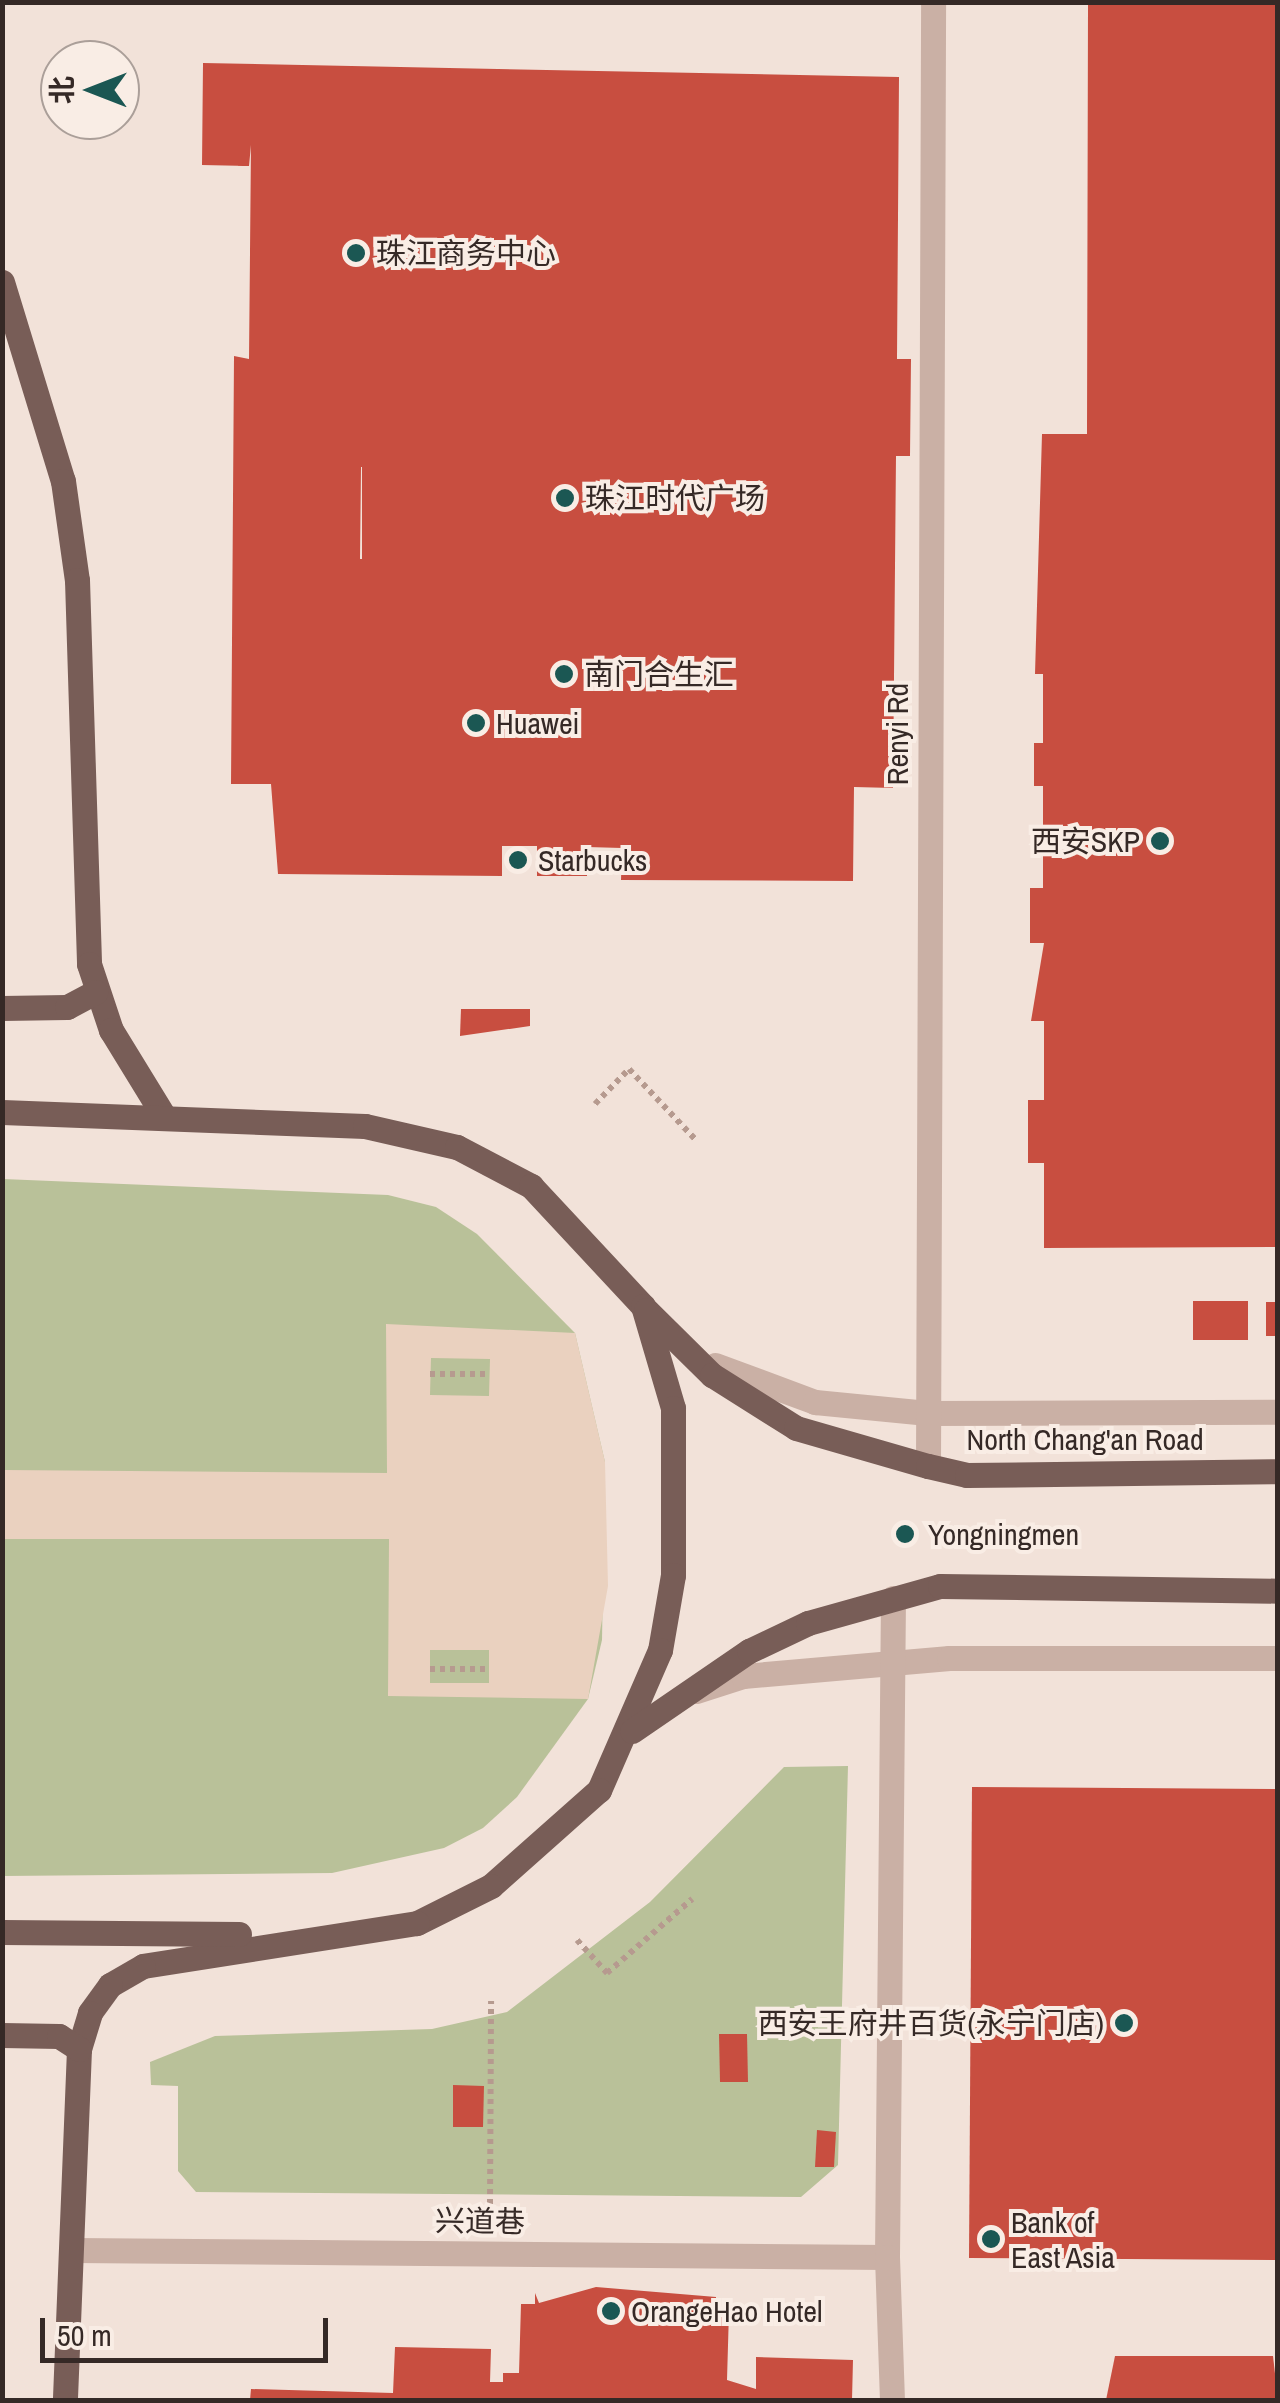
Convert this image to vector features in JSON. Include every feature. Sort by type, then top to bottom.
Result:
[{"type":"main road","points":[[2,282],[54,445],[77,580],[95,992],[165,1118]]},
{"type":"main road","points":[[2,1008],[66,1008],[95,992]]},
{"type":"main road","name":"North Chang'an Road","points":[[2,1112],[365,1126],[457,1147],[531,1186],[685,1348],[796,1428],[928,1466],[967,1475],[1278,1470]]},
{"type":"main road","points":[[65,2400],[78,2048],[110,1985],[144,1966],[314,1934],[417,1923],[491,1886],[599,1790],[632,1731],[660,1650],[676,1491],[673,1408],[643,1306]]},
{"type":"main road","points":[[632,1731],[686,1694],[808,1623],[940,1586],[1278,1591]]},
{"type":"main road","points":[[2,1932],[314,1934]]},
{"type":"main road","points":[[2,2035],[59,2036],[78,2048]]},
{"type":"street","name":"Renyi Rd","points":[[928,1466],[933,2]]},
{"type":"street","points":[[685,1348],[738,1379],[815,1402],[927,1413],[1278,1412]]},
{"type":"street","points":[[892,2400],[887,2257],[893,1598]]},
{"type":"street","points":[[686,1694],[743,1676],[892,1664],[1278,1658]]},
{"type":"street","name":"兴道巷","points":[[73,2250],[887,2257]]},
{"type":"path","points":[[595,1104],[630,1069],[695,1139]]},
{"type":"path","points":[[430,1374],[489,1374]]},
{"type":"path","points":[[430,1669],[488,1669]]},
{"type":"path","points":[[577,1940],[606,1972],[692,1899]]},
{"type":"path","points":[[490,2204],[491,2000]]},
{"type":"green space","points":[[3,1179],[388,1195],[436,1207],[477,1234],[575,1333],[605,1462],[602,1640],[588,1699],[517,1797],[483,1828],[444,1848],[332,1873],[3,1876]]},
{"type":"green space","points":[[848,1766],[838,2165],[801,2197],[196,2192],[178,2171],[178,2086],[151,2085],[150,2062],[215,2036],[432,2029],[507,2012],[650,1902],[784,1767]]},
{"type":"shaded area","points":[[386,1324],[575,1333],[605,1462],[608,1586],[588,1699],[388,1696],[389,1539],[3,1539],[3,1470],[387,1473]],"holes":[[[431,1358],[490,1359],[489,1396],[430,1395]],[[430,1650],[489,1650],[489,1683],[430,1683]]]},
{"type":"building","name":"西安SKP","points":[[1088,2],[1278,2],[1278,1247],[1044,1248],[1044,1163],[1028,1163],[1028,1100],[1044,1100],[1044,1021],[1031,1021],[1044,943],[1030,943],[1030,888],[1043,888],[1043,786],[1034,786],[1034,743],[1043,743],[1043,674],[1035,674],[1042,434],[1087,434]]},
{"type":"building","points":[[203,63],[899,77],[897,359],[911,359],[910,456],[896,456],[893,788],[854,787],[853,881],[621,880],[622,848],[587,847],[587,876],[537,876],[537,846],[502,846],[502,876],[278,874],[271,784],[231,784],[234,356],[249,359],[251,145],[249,166],[202,165]],"holes":[[[361,467],[362,559],[360,559]]]},
{"type":"building","points":[[461,1009],[530,1009],[530,1026],[460,1036]]},
{"type":"building","points":[[1193,1301],[1248,1301],[1248,1340],[1193,1340]]},
{"type":"building","points":[[1266,1302],[1278,1302],[1278,1336],[1266,1336]]},
{"type":"building","name":"西安王府井百货(永宁门店)","points":[[972,1787],[1278,1789],[1278,2260],[969,2258]]},
{"type":"building","points":[[719,2034],[747,2034],[748,2082],[720,2082]]},
{"type":"building","points":[[453,2085],[484,2086],[483,2127],[453,2127]]},
{"type":"building","points":[[817,2130],[836,2132],[834,2167],[815,2167]]},
{"type":"building","points":[[596,2287],[716,2297],[716,2311],[729,2311],[727,2380],[756,2389],[756,2357],[853,2360],[852,2400],[250,2400],[251,2389],[393,2393],[395,2347],[491,2349],[490,2382],[503,2382],[503,2373],[519,2373],[521,2304],[535,2304],[535,2293],[539,2303]]},
{"type":"building","points":[[1115,2356],[1273,2356],[1278,2400],[1106,2400]]},
{"type":"place","name":"珠江商务中心","points":[[356,253]]},
{"type":"place","name":"珠江时代广场","points":[[565,498]]},
{"type":"place","name":"南门合生汇","points":[[564,674]]},
{"type":"place","name":"Huawei","points":[[476,723]]},
{"type":"place","name":"西安SKP","points":[[1160,841]]},
{"type":"place","name":"Starbucks","points":[[518,860]]},
{"type":"place","name":"Yongningmen","points":[[905,1534]]},
{"type":"place","name":"西安王府井百货(永宁门店)","points":[[1124,2023]]},
{"type":"place","name":"Bank of East Asia","points":[[991,2239]]},
{"type":"place","name":"OrangeHao Hotel","points":[[611,2311]]}]
